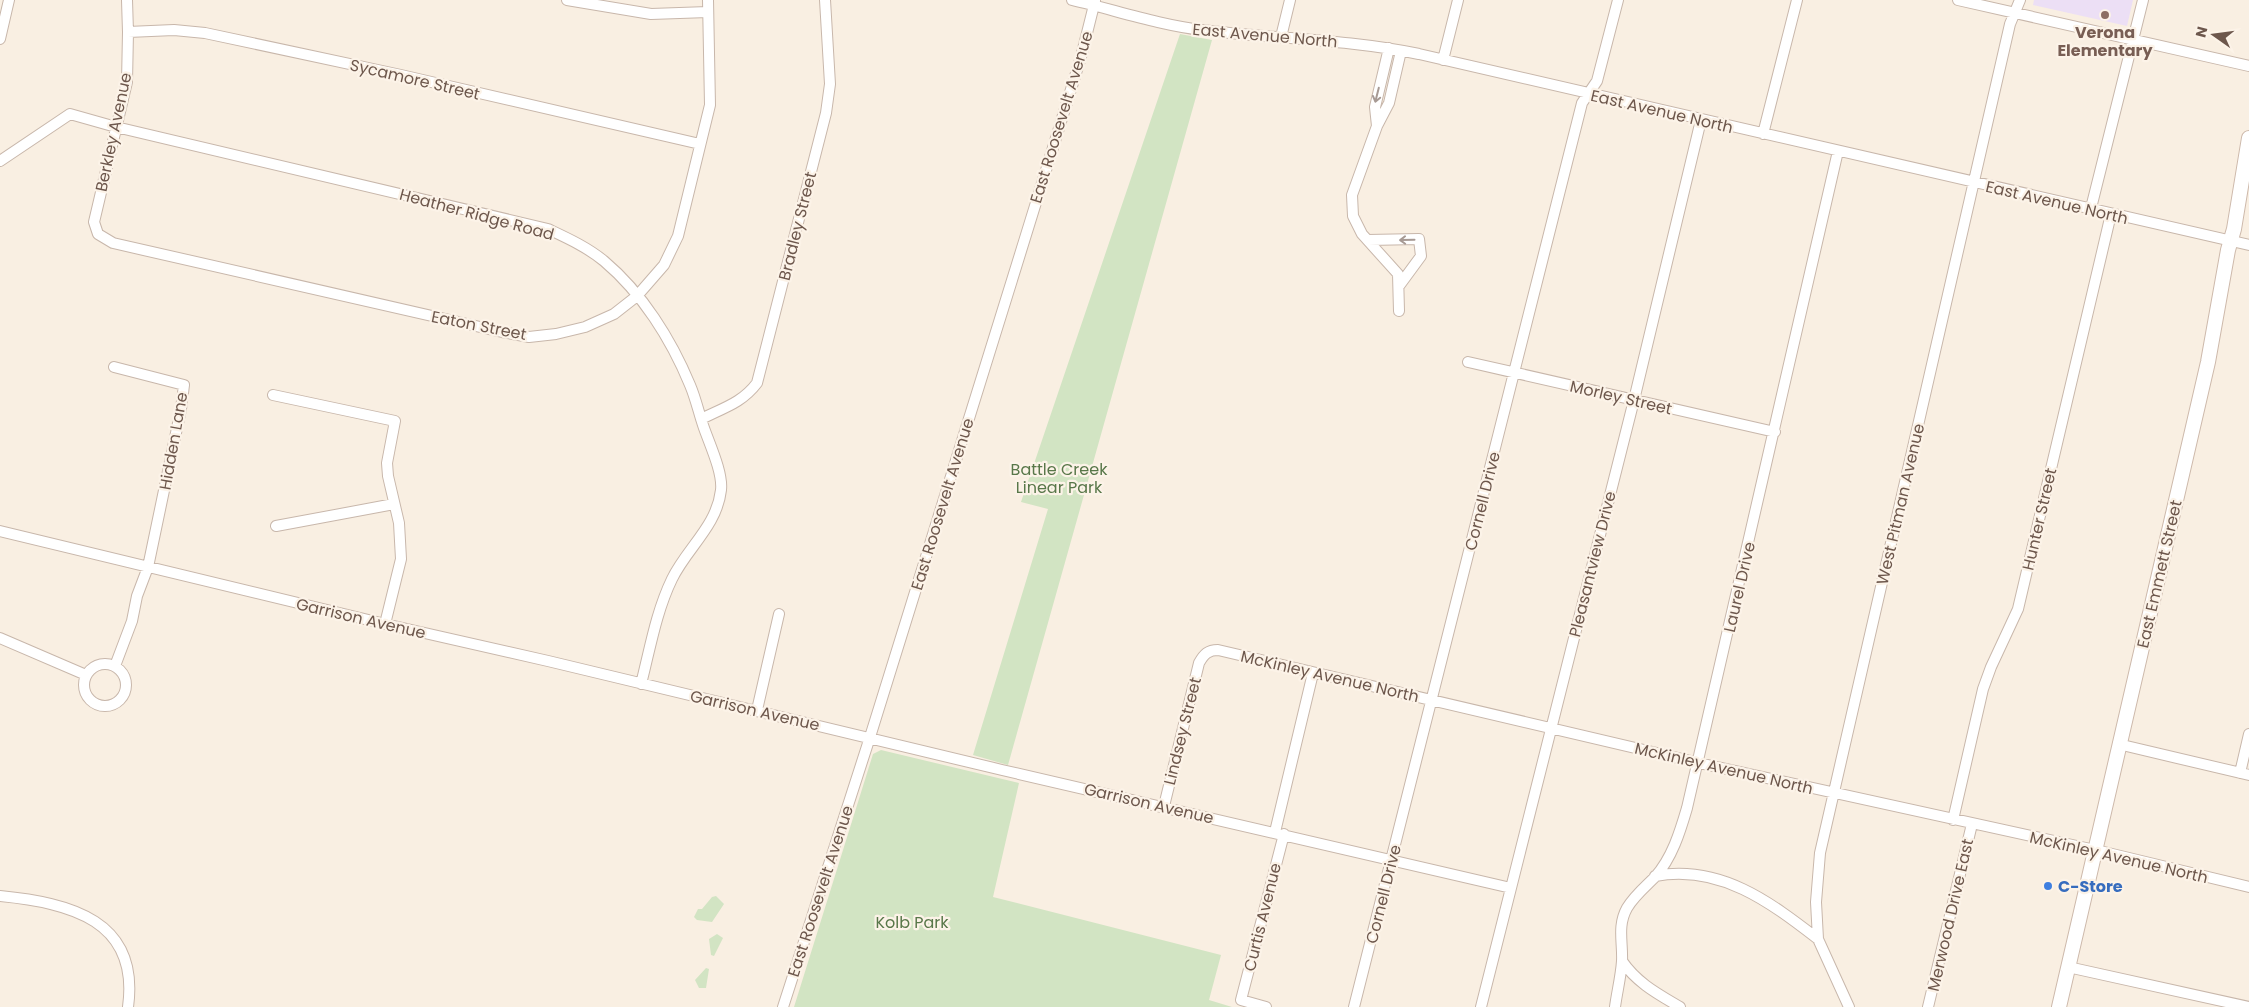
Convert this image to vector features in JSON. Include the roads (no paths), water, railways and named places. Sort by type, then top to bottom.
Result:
[{"type":"street","points":[[0,39],[9,0]]},
{"type":"street","name":"Berkley Avenue","points":[[98,234],[94,222],[127,82],[127,0]]},
{"type":"street","points":[[567,0],[651,14],[708,12]]},
{"type":"street","name":"Eaton Street","points":[[98,234],[113,242],[529,336],[556,334],[584,327],[614,314],[637,296],[664,264],[678,236],[710,105],[708,0]]},
{"type":"street","name":"Bradley Street","points":[[701,419],[736,403],[748,395],[757,383],[826,113],[830,84],[825,0]]},
{"type":"street","name":"East Avenue North","points":[[1072,0],[1095,3],[1193,29],[1329,40],[1389,48],[2249,245]]},
{"type":"street","points":[[1281,37],[1290,0]]},
{"type":"street","points":[[1443,60],[1458,0]]},
{"type":"street","name":"Cornell Drive","points":[[1354,1007],[1582,103],[1597,81],[1618,0]]},
{"type":"street","points":[[1763,134],[1797,0]]},
{"type":"street","points":[[1958,0],[2134,38],[2249,66]]},
{"type":"street","name":"West Pitman Avenue","points":[[1850,1007],[1818,939],[1816,882],[1820,853],[2010,24],[2020,0]]},
{"type":"street","points":[[2091,208],[2143,0]]},
{"type":"street","name":"East Roosevelt Avenue","points":[[783,1007],[870,737],[1081,57],[1095,3]]},
{"type":"street","name":"Sycamore Street","points":[[128,32],[174,30],[205,33],[411,77],[700,144]]},
{"type":"street","points":[[1377,126],[1375,107],[1389,48]]},
{"type":"street","points":[[1399,311],[1398,274],[1362,234],[1352,216],[1352,195],[1377,126],[1389,103],[1401,51]]},
{"type":"street","name":"Heather Ridge Road","points":[[0,161],[70,114],[116,127],[548,229],[577,243],[604,261],[637,296],[676,354],[690,384],[716,462],[721,489],[714,517],[673,576],[664,597],[641,684]]},
{"type":"street","name":"Pleasantview Drive","points":[[1481,1007],[1634,400],[1701,120]]},
{"type":"street","name":"East Emmett Street","points":[[2059,1007],[2118,744],[2208,362],[2249,138]]},
{"type":"street","name":"Laurel Drive","points":[[1615,1007],[1622,961],[1621,922],[1627,909],[1641,890],[1655,876],[1669,857],[1680,832],[1698,763],[1838,151]]},
{"type":"street","name":"Hunter Street","points":[[1953,820],[1983,690],[1991,667],[2018,609],[2111,214]]},
{"type":"street","points":[[1368,240],[1419,239],[1421,256],[1399,286]]},
{"type":"street","name":"Morley Street","points":[[1468,362],[1775,432]]},
{"type":"street","name":"Hidden Lane","points":[[114,367],[184,385],[181,409],[148,567]]},
{"type":"street","points":[[273,395],[396,421],[387,463],[390,490],[399,523],[401,560],[385,624]]},
{"type":"street","points":[[276,526],[394,504]]},
{"type":"street","name":"Garrison Avenue","points":[[0,531],[385,624],[548,660],[1002,770],[1164,806],[1511,888]]},
{"type":"street","points":[[115,666],[132,621],[148,567]]},
{"type":"street","points":[[756,710],[779,614]]},
{"type":"street","points":[[0,638],[86,675]]},
{"type":"street","name":"McKinley Avenue North","points":[[1202,658],[1211,650],[1218,650],[1698,763],[2094,850],[2249,887]]},
{"type":"street","name":"Lindsey Street","points":[[1164,806],[1199,662],[1202,658]]},
{"type":"street","points":[[109,663],[115,666],[119,668],[126,678],[126,689],[121,700],[111,706],[100,706],[90,701],[84,691],[83,680],[88,670],[98,664],[109,663]]},
{"type":"street","name":"Curtis Avenue","points":[[1266,1007],[1241,1000],[1313,673]]},
{"type":"street","points":[[2118,744],[2245,774],[2249,734]]},
{"type":"street","name":"Merwood Drive East","points":[[1928,1007],[1972,824]]},
{"type":"street","points":[[1655,876],[1673,873],[1698,875],[1722,880],[1770,902],[1818,939]]},
{"type":"street","points":[[0,896],[34,900],[65,907],[86,917],[114,937],[129,967],[131,988],[128,1007]]},
{"type":"street","points":[[1622,961],[1631,974],[1644,985],[1680,1007]]},
{"type":"street","points":[[2068,967],[2249,1007]]},
{"type":"place","name":"Verona Elementary","points":[[2105,15]]},
{"type":"place","name":"C-Store","points":[[2048,886]]},
{"type":"park label","name":"Battle Creek Linear Park","points":[[1059,478]]},
{"type":"park label","name":"Kolb Park","points":[[912,922]]}]
